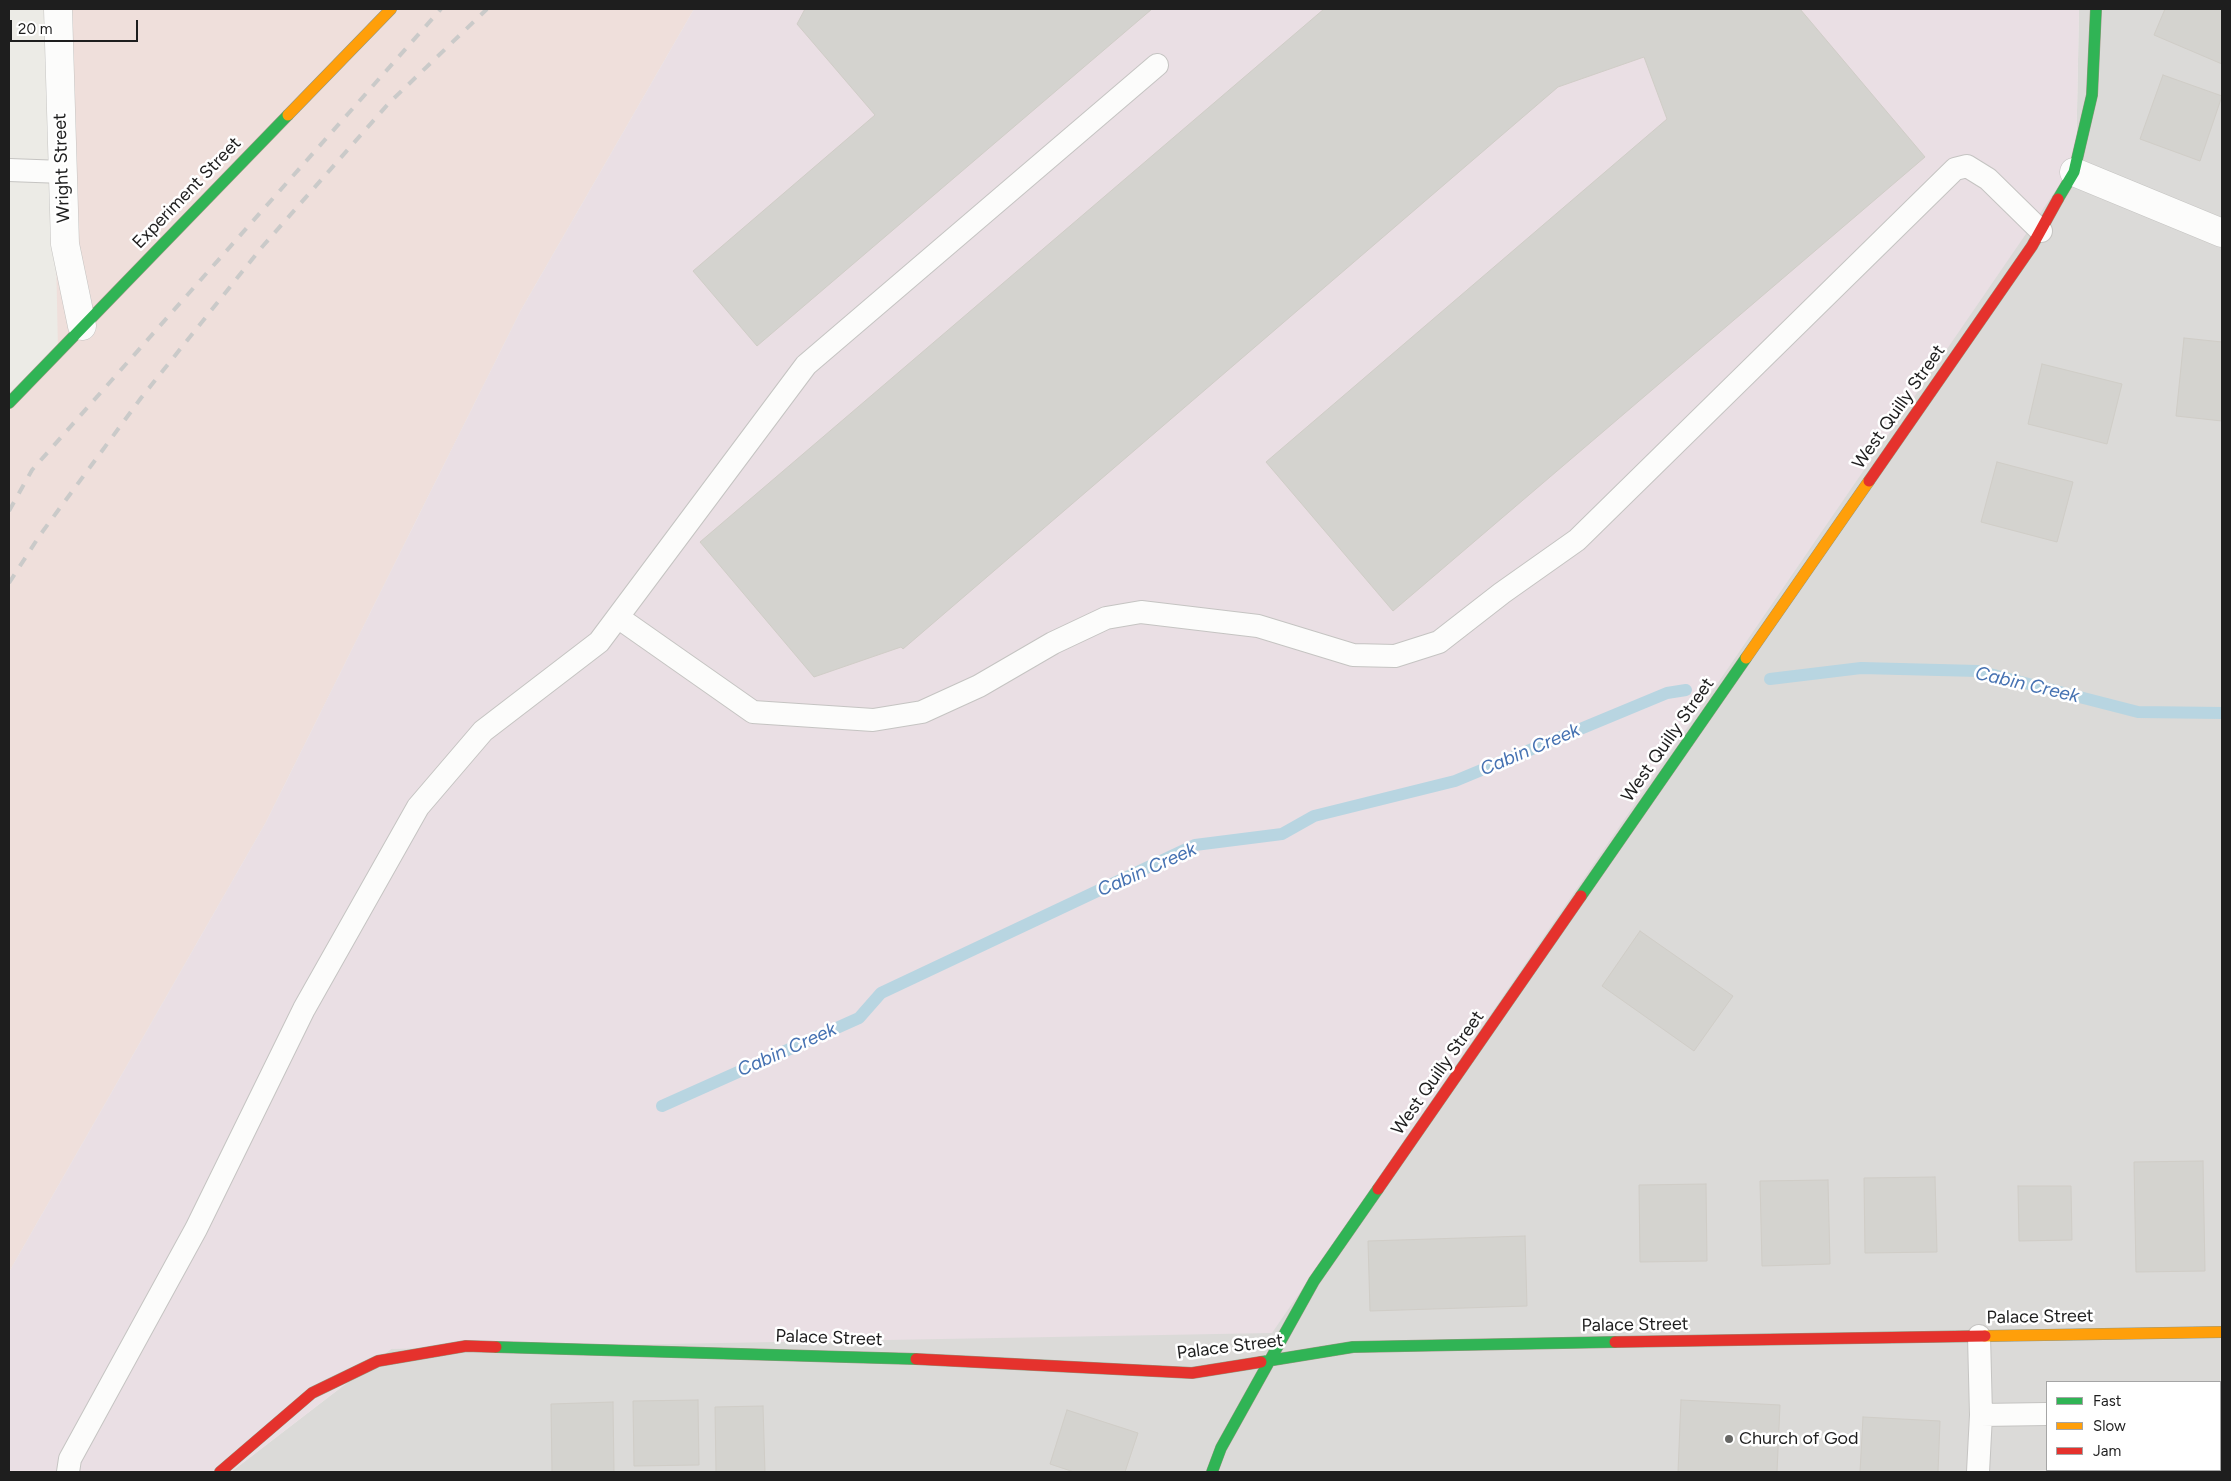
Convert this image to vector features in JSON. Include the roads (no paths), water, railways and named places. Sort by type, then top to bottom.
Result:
[{"type":"street","name":"Wright Street","points":[[58,9],[64,244],[82,326]]},
{"type":"street","name":"Experiment Street","points":[[9,403],[391,9]]},
{"type":"street","name":"West Quilly Street","points":[[1212,1472],[1221,1448],[1272,1360],[1314,1281],[2041,231],[2074,172],[2092,95],[2096,9]]},
{"type":"street","points":[[2074,172],[2222,233]]},
{"type":"street","name":"Palace Street","points":[[220,1472],[312,1393],[378,1361],[466,1346],[846,1356],[1192,1373],[1353,1347],[2222,1332]]},
{"type":"lane","points":[[68,1472],[70,1459],[196,1229],[304,1010],[418,806],[484,731],[599,642],[619,618],[806,365],[1157,65]]},
{"type":"lane","points":[[619,618],[753,712],[873,720],[922,712],[979,686],[1053,643],[1106,618],[1141,612],[1258,626],[1353,655],[1395,656],[1439,642],[1502,593],[1577,540],[1955,169],[1967,166],[1988,179],[2041,231]]},
{"type":"lane","points":[[9,170],[62,172]]},
{"type":"lane","points":[[1978,1472],[1981,1415],[1979,1336]]},
{"type":"lane","points":[[1981,1415],[2046,1414]]},
{"type":"waterway","name":"Cabin Creek","points":[[1770,679],[1861,668],[1978,671],[2138,712],[2222,713]]},
{"type":"waterway","name":"Cabin Creek","points":[[662,1106],[859,1018],[881,993],[1195,845],[1282,834],[1314,816],[1455,781],[1667,693],[1686,690]]},
{"type":"railway","points":[[9,511],[32,470],[441,9]]},
{"type":"railway","points":[[9,583],[40,535],[141,398],[262,247],[389,103],[487,9]]},
{"type":"place","name":"Church of God","points":[[1729,1439]]}]
